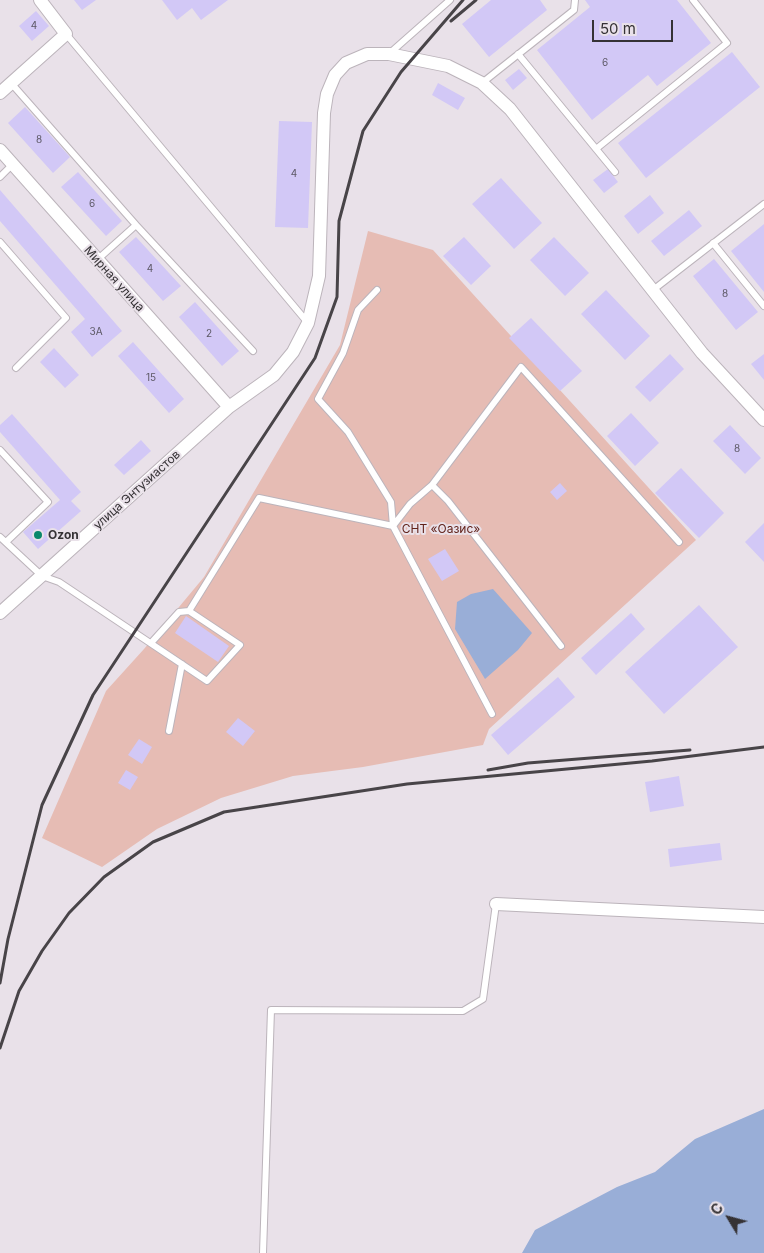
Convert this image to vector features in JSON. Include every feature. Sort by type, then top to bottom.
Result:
[{"type":"street","points":[[0,93],[66,34],[40,0]]},
{"type":"street","name":"улица Энтузиастов","points":[[0,613],[229,407],[274,374],[293,352],[308,323],[319,276],[324,113],[328,94],[335,75],[346,63],[367,54],[389,54],[448,66],[482,83],[510,109],[702,353],[764,420]]},
{"type":"street","name":"Мирная улица","points":[[0,150],[229,407]]},
{"type":"street","points":[[496,904],[764,917]]},
{"type":"lane","points":[[389,54],[450,0]]},
{"type":"lane","points":[[482,83],[574,10],[575,0]]},
{"type":"lane","points":[[596,149],[727,43],[693,0]]},
{"type":"lane","points":[[66,34],[308,323]]},
{"type":"lane","points":[[518,54],[615,172]]},
{"type":"lane","points":[[11,83],[136,225],[253,352]]},
{"type":"lane","points":[[0,177],[13,164]]},
{"type":"lane","points":[[653,290],[764,204]]},
{"type":"lane","points":[[98,260],[136,225]]},
{"type":"lane","points":[[0,242],[66,318],[16,368]]},
{"type":"lane","points":[[713,243],[764,306]]},
{"type":"lane","points":[[377,290],[358,310],[343,353],[318,399],[348,432],[390,502],[393,526],[492,714]]},
{"type":"lane","points":[[393,526],[410,504],[432,485],[521,367],[679,542]]},
{"type":"lane","points":[[0,450],[48,502],[6,542]]},
{"type":"lane","points":[[432,485],[448,501],[561,646]]},
{"type":"lane","points":[[189,611],[259,498],[393,526]]},
{"type":"lane","points":[[0,537],[42,576],[59,582],[207,681],[240,645],[189,611],[179,612],[151,643]]},
{"type":"lane","points":[[169,731],[182,664]]},
{"type":"lane","points":[[263,1253],[271,1010],[463,1011],[482,999],[496,904]]},
{"type":"green space","name":"СНТ «Оазис»","points":[[368,231],[433,250],[696,540],[489,729],[483,745],[363,767],[293,776],[221,798],[157,829],[102,867],[42,838],[106,691],[204,577],[340,345]]},
{"type":"water","points":[[493,589],[532,633],[518,650],[485,679],[455,629],[457,602],[471,594]]},
{"type":"water","points":[[764,1109],[764,1253],[522,1253],[535,1230],[617,1187],[655,1172],[695,1139]]},
{"type":"building","points":[[74,0],[96,0],[82,10]]},
{"type":"building","points":[[162,0],[228,0],[201,20],[192,8],[177,20]]},
{"type":"building","points":[[491,0],[540,0],[547,10],[489,57],[462,24]]},
{"type":"building","points":[[585,0],[677,0],[711,43],[657,86],[648,75],[592,120],[537,50],[590,7]]},
{"type":"building","points":[[36,11],[49,26],[32,41],[19,26]]},
{"type":"building","points":[[732,52],[760,87],[646,178],[618,143]]},
{"type":"building","points":[[519,69],[527,78],[513,90],[505,80]]},
{"type":"building","points":[[438,83],[465,98],[458,110],[432,95]]},
{"type":"building","points":[[25,107],[70,157],[53,173],[8,123]]},
{"type":"building","points":[[279,121],[312,122],[308,228],[275,227]]},
{"type":"building","points":[[608,169],[618,182],[604,193],[593,180]]},
{"type":"building","points":[[78,172],[122,221],[106,236],[61,187]]},
{"type":"building","points":[[501,178],[542,223],[514,249],[472,204]]},
{"type":"building","points":[[0,190],[122,331],[92,357],[71,332],[85,319],[0,221]]},
{"type":"building","points":[[650,195],[664,213],[638,234],[624,216]]},
{"type":"building","points":[[689,210],[702,226],[664,256],[651,241]]},
{"type":"building","points":[[764,224],[764,292],[731,251]]},
{"type":"building","points":[[136,237],[181,286],[163,301],[119,252]]},
{"type":"building","points":[[464,237],[491,266],[471,285],[443,256]]},
{"type":"building","points":[[554,237],[589,273],[565,296],[530,260]]},
{"type":"building","points":[[714,259],[758,312],[736,330],[693,276]]},
{"type":"building","points":[[606,290],[650,336],[625,360],[581,314]]},
{"type":"building","points":[[195,302],[239,351],[222,366],[179,317]]},
{"type":"building","points":[[531,318],[582,371],[560,391],[509,338]]},
{"type":"building","points":[[133,342],[184,399],[169,413],[118,356]]},
{"type":"building","points":[[54,348],[79,375],[65,388],[40,362]]},
{"type":"building","points":[[670,354],[684,369],[650,402],[635,387]]},
{"type":"building","points":[[764,354],[764,380],[751,364]]},
{"type":"building","points":[[631,413],[659,443],[635,466],[607,436]]},
{"type":"building","points":[[12,414],[81,492],[71,501],[81,511],[38,549],[23,532],[60,500],[0,432],[0,425]]},
{"type":"building","points":[[730,425],[761,458],[745,474],[713,441]]},
{"type":"building","points":[[141,440],[151,451],[124,475],[114,465]]},
{"type":"building","points":[[681,468],[724,513],[699,538],[655,493]]},
{"type":"building","points":[[560,483],[567,491],[557,500],[550,492]]},
{"type":"building","points":[[764,523],[764,562],[745,542]]},
{"type":"building","points":[[445,549],[459,571],[442,581],[428,559]]},
{"type":"building","points":[[699,605],[738,647],[664,714],[625,672]]},
{"type":"building","points":[[631,613],[645,629],[596,675],[581,658]]},
{"type":"building","points":[[186,616],[229,646],[218,662],[175,633]]},
{"type":"building","points":[[558,677],[575,697],[508,755],[491,735]]},
{"type":"building","points":[[238,718],[255,731],[243,746],[226,732]]},
{"type":"building","points":[[139,739],[152,747],[142,764],[128,755]]},
{"type":"building","points":[[126,770],[138,777],[130,790],[118,783]]},
{"type":"building","points":[[679,776],[684,806],[650,812],[645,782]]},
{"type":"building","points":[[720,843],[722,860],[670,867],[668,849]]},
{"type":"railway","points":[[0,983],[8,939],[42,805],[93,695],[315,358],[337,297],[339,221],[363,131],[401,72],[463,0]]},
{"type":"railway","points":[[451,21],[476,0]]},
{"type":"railway","points":[[0,1048],[19,991],[42,951],[69,913],[104,877],[153,842],[224,812],[407,784],[652,761],[764,747]]},
{"type":"railway","points":[[488,770],[528,763],[690,750]]},
{"type":"place","name":"Ozon","points":[[38,535]]}]
